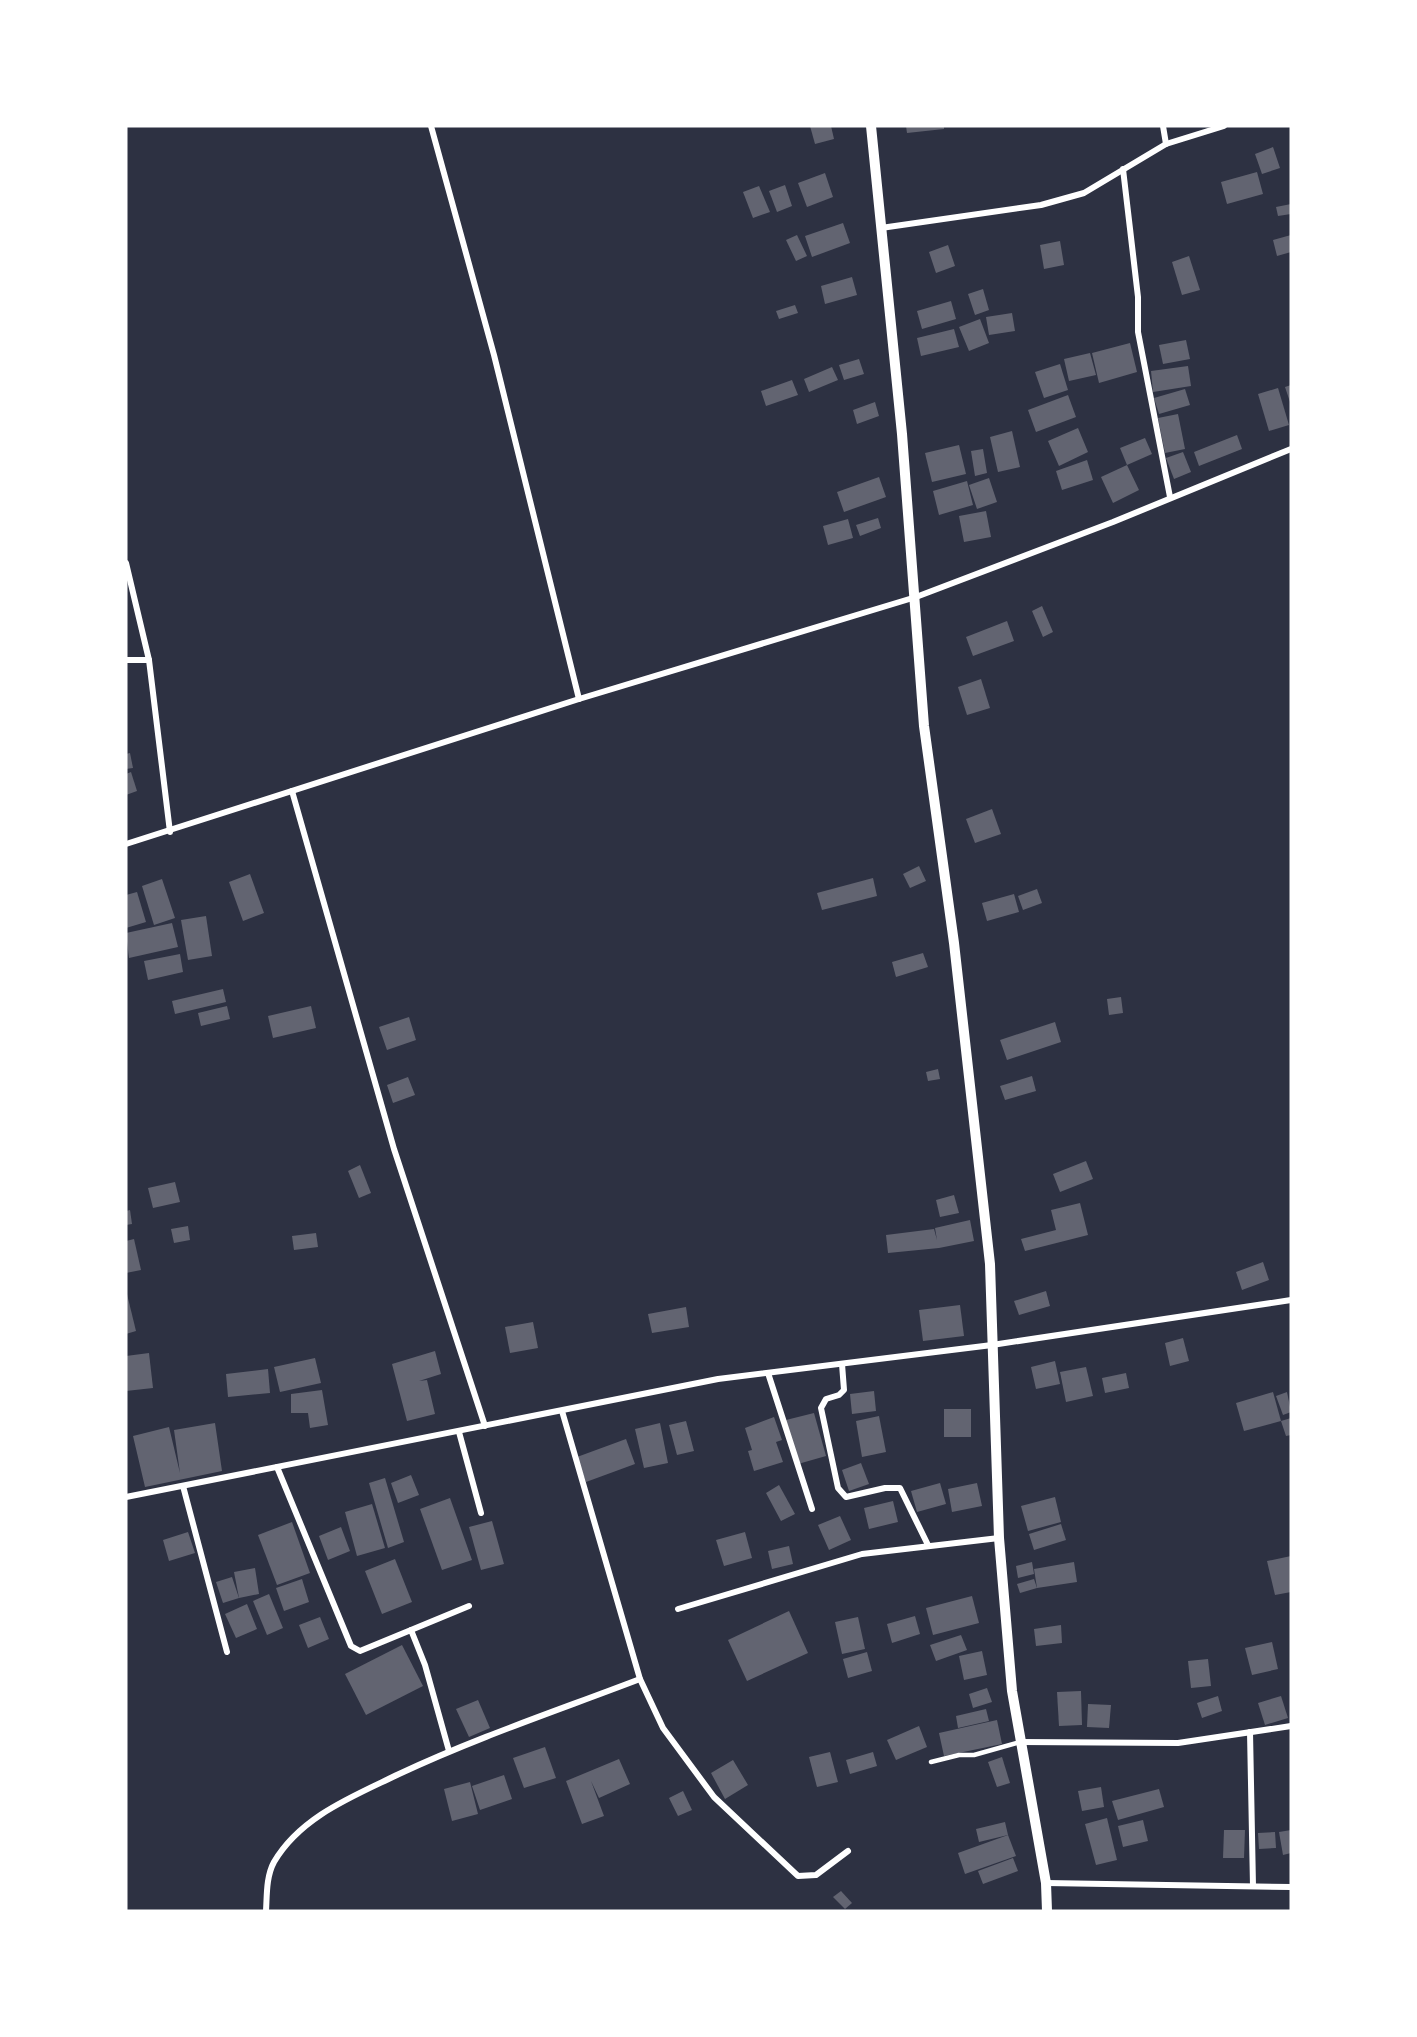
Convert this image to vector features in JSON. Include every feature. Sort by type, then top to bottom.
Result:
[{"type":"street","points":[[432,126],[494,355],[579,699]]},
{"type":"street","points":[[871,126],[916,597],[924,726],[954,943],[988,1252],[999,1538],[1012,1691],[1046,1883],[1047,1911]]},
{"type":"street","points":[[1163,126],[1166,144]]},
{"type":"street","points":[[881,228],[1041,205],[1084,193],[1166,144],[1224,126]]},
{"type":"street","points":[[1123,169],[1138,297],[1138,332],[1170,497]]},
{"type":"street","points":[[126,844],[170,832],[579,699],[916,597],[1113,522],[1291,449]]},
{"type":"street","points":[[126,562],[149,660],[170,832]]},
{"type":"street","points":[[126,660],[149,660]]},
{"type":"street","points":[[292,791],[394,1149],[485,1426]]},
{"type":"street","points":[[126,1497],[718,1379],[992,1345],[1291,1300]]},
{"type":"street","points":[[842,1364],[844,1390],[826,1399],[821,1408],[838,1488],[846,1497],[885,1488],[900,1488],[928,1545]]},
{"type":"street","points":[[768,1373],[812,1509]]},
{"type":"street","points":[[562,1411],[640,1679],[663,1728],[714,1797],[784,1866],[798,1876],[816,1875],[848,1851]]},
{"type":"street","points":[[459,1432],[482,1513]]},
{"type":"street","points":[[277,1467],[351,1646],[360,1651],[469,1606]]},
{"type":"street","points":[[183,1486],[227,1652]]},
{"type":"street","points":[[678,1609],[831,1561],[862,1554],[999,1538]]},
{"type":"street","points":[[411,1630],[425,1665],[449,1751]]},
{"type":"street","points":[[266,1911],[267,1884],[274,1863],[303,1828],[340,1802],[449,1751],[640,1679]]},
{"type":"street","points":[[1020,1742],[1178,1743],[1291,1726]]},
{"type":"street","points":[[1250,1732],[1253,1886]]},
{"type":"street","points":[[1046,1883],[1291,1887]]},
{"type":"lane","points":[[931,1762],[959,1755],[974,1755],[1020,1742]]},
{"type":"building","points":[[810,126],[831,126],[834,139],[815,144]]},
{"type":"building","points":[[906,126],[944,126],[944,129],[907,133]]},
{"type":"building","points":[[1273,147],[1280,168],[1262,174],[1255,154]]},
{"type":"building","points":[[1257,172],[1263,194],[1227,204],[1221,182]]},
{"type":"building","points":[[825,173],[833,197],[807,207],[798,183]]},
{"type":"building","points":[[785,185],[792,206],[777,212],[769,191]]},
{"type":"building","points":[[759,186],[770,212],[753,218],[743,192]]},
{"type":"building","points":[[1291,204],[1291,214],[1278,216],[1276,207]]},
{"type":"building","points":[[843,223],[850,243],[812,257],[805,236]]},
{"type":"building","points":[[797,235],[807,256],[796,261],[786,240]]},
{"type":"building","points":[[1291,235],[1291,252],[1277,256],[1273,240]]},
{"type":"building","points":[[1060,241],[1064,265],[1044,269],[1040,245]]},
{"type":"building","points":[[948,245],[955,266],[936,273],[929,252]]},
{"type":"building","points":[[1189,256],[1200,290],[1182,295],[1172,262]]},
{"type":"building","points":[[852,277],[857,295],[825,304],[821,286]]},
{"type":"building","points":[[983,289],[989,310],[975,315],[968,294]]},
{"type":"building","points":[[951,301],[956,319],[922,329],[917,311]]},
{"type":"building","points":[[795,305],[798,313],[779,319],[776,311]]},
{"type":"building","points":[[1012,313],[1015,331],[989,335],[986,317]]},
{"type":"building","points":[[980,319],[989,343],[969,351],[959,327]]},
{"type":"building","points":[[954,329],[959,347],[921,356],[917,338]]},
{"type":"building","points":[[1186,340],[1190,359],[1163,364],[1159,345]]},
{"type":"building","points":[[1130,343],[1137,372],[1099,383],[1092,353]]},
{"type":"building","points":[[1090,353],[1096,375],[1069,381],[1064,359]]},
{"type":"building","points":[[859,359],[864,374],[844,380],[839,365]]},
{"type":"building","points":[[1060,364],[1068,390],[1044,398],[1035,372]]},
{"type":"building","points":[[1188,366],[1191,386],[1153,392],[1151,371]]},
{"type":"building","points":[[832,367],[838,380],[809,392],[804,379]]},
{"type":"building","points":[[792,380],[798,395],[766,406],[761,391]]},
{"type":"building","points":[[1291,385],[1291,405],[1285,387]]},
{"type":"building","points":[[1278,388],[1289,425],[1269,431],[1258,394]]},
{"type":"building","points":[[1185,389],[1190,405],[1159,414],[1154,398]]},
{"type":"building","points":[[1068,395],[1076,417],[1036,432],[1028,410]]},
{"type":"building","points":[[875,402],[879,416],[857,424],[853,410]]},
{"type":"building","points":[[1178,414],[1185,449],[1165,453],[1158,418]]},
{"type":"building","points":[[1078,428],[1088,452],[1059,466],[1048,441]]},
{"type":"building","points":[[1012,431],[1020,467],[998,472],[990,437]]},
{"type":"building","points":[[1237,435],[1242,449],[1199,466],[1194,452]]},
{"type":"building","points":[[1145,438],[1152,454],[1127,465],[1120,448]]},
{"type":"building","points":[[959,445],[966,474],[932,482],[925,453]]},
{"type":"building","points":[[983,449],[987,473],[975,476],[971,451]]},
{"type":"building","points":[[1183,452],[1191,472],[1174,479],[1166,458]]},
{"type":"building","points":[[1087,460],[1093,480],[1062,490],[1056,471]]},
{"type":"building","points":[[1127,465],[1139,490],[1113,503],[1101,477]]},
{"type":"building","points":[[879,477],[886,497],[844,512],[837,492]]},
{"type":"building","points":[[989,478],[997,502],[977,509],[969,485]]},
{"type":"building","points":[[967,481],[973,505],[939,515],[933,491]]},
{"type":"building","points":[[986,511],[991,537],[964,542],[959,516]]},
{"type":"building","points":[[878,518],[881,528],[860,536],[856,525]]},
{"type":"building","points":[[848,519],[853,538],[828,545],[823,526]]},
{"type":"building","points":[[1042,606],[1053,632],[1043,637],[1032,611]]},
{"type":"building","points":[[1007,621],[1014,641],[973,656],[966,637]]},
{"type":"building","points":[[981,679],[990,708],[967,715],[958,687]]},
{"type":"building","points":[[130,753],[133,768],[126,769],[126,754]]},
{"type":"building","points":[[131,772],[137,791],[126,795],[126,774]]},
{"type":"building","points":[[992,809],[1001,834],[975,843],[966,819]]},
{"type":"building","points":[[919,866],[926,881],[910,888],[903,874]]},
{"type":"building","points":[[250,874],[264,913],[243,921],[229,882]]},
{"type":"building","points":[[873,878],[877,896],[822,910],[817,893]]},
{"type":"building","points":[[162,879],[175,918],[154,925],[142,886]]},
{"type":"building","points":[[1037,889],[1042,903],[1023,910],[1018,896]]},
{"type":"building","points":[[137,892],[146,922],[126,928],[126,895]]},
{"type":"building","points":[[1014,894],[1019,912],[987,921],[982,903]]},
{"type":"building","points":[[206,916],[212,956],[188,960],[181,920]]},
{"type":"building","points":[[172,923],[178,947],[129,958],[126,933]]},
{"type":"building","points":[[923,953],[928,967],[896,977],[892,962]]},
{"type":"building","points":[[180,954],[183,972],[148,980],[144,961]]},
{"type":"building","points":[[223,989],[226,1002],[175,1014],[172,1001]]},
{"type":"building","points":[[1121,997],[1123,1013],[1109,1015],[1107,999]]},
{"type":"building","points":[[227,1006],[230,1019],[201,1026],[198,1013]]},
{"type":"building","points":[[311,1006],[316,1028],[273,1038],[268,1016]]},
{"type":"building","points":[[409,1017],[416,1040],[387,1050],[379,1027]]},
{"type":"building","points":[[1055,1022],[1061,1042],[1007,1060],[1000,1040]]},
{"type":"building","points":[[938,1069],[940,1079],[928,1081],[926,1072]]},
{"type":"building","points":[[1032,1076],[1036,1091],[1005,1100],[1000,1086]]},
{"type":"building","points":[[408,1077],[415,1095],[393,1103],[387,1085]]},
{"type":"building","points":[[1086,1161],[1093,1179],[1060,1192],[1053,1174]]},
{"type":"building","points":[[360,1165],[371,1193],[359,1198],[348,1171]]},
{"type":"building","points":[[175,1182],[180,1202],[153,1208],[148,1188]]},
{"type":"building","points":[[954,1195],[959,1213],[940,1217],[936,1200]]},
{"type":"building","points":[[1080,1203],[1088,1235],[1025,1251],[1021,1239],[1056,1230],[1051,1210]]},
{"type":"building","points":[[130,1210],[132,1224],[126,1225],[126,1211]]},
{"type":"building","points":[[970,1220],[974,1241],[939,1248],[888,1253],[886,1235],[934,1229],[937,1240],[935,1228]]},
{"type":"building","points":[[188,1226],[190,1240],[174,1243],[171,1229]]},
{"type":"building","points":[[316,1233],[318,1247],[294,1250],[292,1236]]},
{"type":"building","points":[[134,1239],[141,1270],[126,1273],[126,1241]]},
{"type":"building","points":[[1263,1262],[1269,1280],[1242,1290],[1236,1272]]},
{"type":"building","points":[[126,1290],[136,1331],[126,1334]]},
{"type":"building","points":[[1046,1291],[1050,1306],[1019,1315],[1014,1301]]},
{"type":"building","points":[[960,1305],[964,1336],[923,1341],[919,1310]]},
{"type":"building","points":[[686,1307],[689,1327],[652,1333],[648,1314]]},
{"type":"building","points":[[533,1322],[538,1348],[510,1353],[505,1327]]},
{"type":"building","points":[[1183,1338],[1189,1361],[1170,1366],[1165,1343]]},
{"type":"building","points":[[435,1351],[441,1374],[419,1381],[427,1380],[435,1414],[407,1421],[392,1364]]},
{"type":"building","points":[[149,1353],[153,1388],[126,1391],[126,1356]]},
{"type":"building","points":[[315,1358],[321,1383],[280,1392],[274,1367]]},
{"type":"building","points":[[1055,1361],[1060,1384],[1036,1389],[1031,1367]]},
{"type":"building","points":[[1086,1367],[1093,1396],[1066,1402],[1060,1372]]},
{"type":"building","points":[[268,1369],[270,1393],[228,1397],[226,1374]]},
{"type":"building","points":[[1126,1373],[1129,1388],[1105,1393],[1102,1378]]},
{"type":"building","points":[[322,1390],[328,1425],[310,1428],[308,1413],[291,1413],[291,1394]]},
{"type":"building","points":[[874,1391],[876,1411],[852,1414],[850,1394]]},
{"type":"building","points":[[1273,1392],[1281,1421],[1244,1431],[1236,1403]]},
{"type":"building","points":[[1287,1392],[1291,1412],[1283,1415],[1276,1396]]},
{"type":"building","points":[[944,1409],[971,1409],[971,1437],[944,1437]]},
{"type":"building","points":[[814,1413],[826,1456],[798,1464],[786,1420]]},
{"type":"building","points":[[879,1416],[886,1452],[862,1457],[856,1421]]},
{"type":"building","points":[[774,1417],[782,1440],[776,1442],[783,1462],[754,1471],[748,1451],[752,1450],[745,1428]]},
{"type":"building","points":[[1291,1418],[1291,1435],[1286,1436],[1281,1421]]},
{"type":"building","points":[[686,1421],[694,1451],[677,1455],[669,1425]]},
{"type":"building","points":[[215,1423],[222,1471],[145,1487],[133,1436],[169,1427],[180,1473],[174,1430]]},
{"type":"building","points":[[660,1423],[668,1463],[644,1468],[635,1429]]},
{"type":"building","points":[[626,1439],[635,1464],[586,1482],[577,1457]]},
{"type":"building","points":[[861,1463],[869,1484],[849,1491],[842,1470]]},
{"type":"building","points":[[411,1475],[419,1495],[398,1503],[391,1483]]},
{"type":"building","points":[[385,1478],[404,1542],[388,1548],[369,1483]]},
{"type":"building","points":[[940,1483],[946,1504],[917,1512],[911,1491]]},
{"type":"building","points":[[977,1483],[982,1506],[952,1512],[948,1489]]},
{"type":"building","points":[[779,1485],[795,1514],[781,1521],[766,1493]]},
{"type":"building","points":[[1055,1497],[1061,1522],[1028,1531],[1021,1506]]},
{"type":"building","points":[[450,1498],[472,1560],[442,1570],[420,1509]]},
{"type":"building","points":[[893,1501],[898,1522],[869,1529],[864,1508]]},
{"type":"building","points":[[372,1504],[385,1548],[357,1556],[345,1512]]},
{"type":"building","points":[[840,1516],[851,1540],[829,1550],[818,1525]]},
{"type":"building","points":[[492,1521],[504,1564],[481,1570],[469,1527]]},
{"type":"building","points":[[292,1522],[310,1573],[277,1585],[258,1535]]},
{"type":"building","points":[[1061,1524],[1066,1540],[1034,1550],[1029,1534]]},
{"type":"building","points":[[341,1527],[350,1551],[328,1560],[319,1536]]},
{"type":"building","points":[[188,1532],[195,1553],[169,1561],[163,1540]]},
{"type":"building","points":[[745,1532],[752,1558],[724,1566],[716,1540]]},
{"type":"building","points":[[789,1546],[793,1564],[772,1569],[768,1551]]},
{"type":"building","points":[[1291,1556],[1291,1592],[1275,1595],[1267,1561]]},
{"type":"building","points":[[395,1559],[412,1602],[382,1614],[365,1571]]},
{"type":"building","points":[[1032,1562],[1034,1574],[1018,1578],[1016,1566]]},
{"type":"building","points":[[1074,1562],[1077,1582],[1037,1588],[1034,1569]]},
{"type":"building","points":[[255,1568],[259,1594],[239,1598],[234,1572]]},
{"type":"building","points":[[232,1577],[239,1598],[223,1603],[216,1582]]},
{"type":"building","points":[[302,1579],[309,1602],[284,1611],[276,1588]]},
{"type":"building","points":[[1034,1579],[1037,1588],[1020,1593],[1017,1584]]},
{"type":"building","points":[[269,1594],[283,1628],[267,1635],[253,1601]]},
{"type":"building","points":[[972,1596],[979,1623],[933,1635],[926,1608]]},
{"type":"building","points":[[247,1604],[257,1629],[236,1638],[225,1614]]},
{"type":"building","points":[[789,1611],[808,1653],[747,1681],[728,1640]]},
{"type":"building","points":[[915,1616],[920,1634],[892,1643],[887,1624]]},
{"type":"building","points":[[320,1617],[329,1639],[308,1648],[299,1625]]},
{"type":"building","points":[[858,1617],[865,1649],[842,1654],[835,1622]]},
{"type":"building","points":[[1061,1625],[1062,1643],[1036,1646],[1034,1629]]},
{"type":"building","points":[[961,1635],[967,1650],[936,1661],[930,1645]]},
{"type":"building","points":[[1272,1642],[1278,1669],[1252,1675],[1245,1648]]},
{"type":"building","points":[[402,1645],[423,1686],[366,1715],[345,1674]]},
{"type":"building","points":[[982,1651],[987,1675],[964,1680],[959,1656]]},
{"type":"building","points":[[867,1652],[872,1671],[848,1678],[843,1659]]},
{"type":"building","points":[[1208,1659],[1211,1686],[1191,1688],[1188,1661]]},
{"type":"building","points":[[987,1688],[992,1702],[973,1708],[969,1694]]},
{"type":"building","points":[[1081,1691],[1082,1725],[1059,1726],[1057,1692]]},
{"type":"building","points":[[1218,1696],[1222,1711],[1202,1718],[1197,1703]]},
{"type":"building","points":[[1281,1696],[1288,1718],[1265,1725],[1258,1703]]},
{"type":"building","points":[[478,1700],[490,1728],[469,1737],[456,1709]]},
{"type":"building","points":[[1088,1704],[1111,1705],[1109,1728],[1087,1727]]},
{"type":"building","points":[[986,1709],[989,1721],[958,1728],[956,1716]]},
{"type":"building","points":[[997,1720],[1002,1744],[944,1756],[939,1733]]},
{"type":"building","points":[[919,1726],[927,1747],[896,1760],[887,1740]]},
{"type":"building","points":[[545,1747],[556,1778],[524,1788],[513,1758]]},
{"type":"building","points":[[830,1752],[838,1782],[817,1787],[809,1757]]},
{"type":"building","points":[[873,1752],[877,1766],[850,1774],[846,1760]]},
{"type":"building","points":[[1002,1757],[1010,1783],[997,1787],[988,1762]]},
{"type":"building","points":[[619,1759],[630,1784],[599,1798],[591,1781],[604,1816],[582,1824],[566,1781]]},
{"type":"building","points":[[733,1760],[748,1785],[725,1799],[711,1773]]},
{"type":"building","points":[[504,1775],[512,1799],[480,1810],[472,1786]]},
{"type":"building","points":[[470,1782],[478,1814],[452,1821],[444,1789]]},
{"type":"building","points":[[1101,1787],[1104,1807],[1082,1811],[1078,1791]]},
{"type":"building","points":[[1159,1789],[1164,1807],[1118,1820],[1112,1801]]},
{"type":"building","points":[[683,1791],[692,1810],[678,1816],[669,1798]]},
{"type":"building","points":[[1107,1818],[1117,1860],[1096,1865],[1085,1824]]},
{"type":"building","points":[[1143,1820],[1148,1841],[1123,1847],[1118,1826]]},
{"type":"building","points":[[1005,1822],[1008,1835],[979,1842],[976,1829]]},
{"type":"building","points":[[1224,1830],[1245,1830],[1244,1858],[1223,1858]]},
{"type":"building","points":[[1291,1830],[1291,1853],[1283,1855],[1279,1832]]},
{"type":"building","points":[[1275,1832],[1276,1848],[1259,1849],[1258,1833]]},
{"type":"building","points":[[1008,1835],[1016,1856],[965,1874],[958,1853]]},
{"type":"building","points":[[1013,1858],[1018,1871],[983,1884],[978,1871]]},
{"type":"building","points":[[841,1891],[852,1903],[845,1909],[833,1897]]}]
